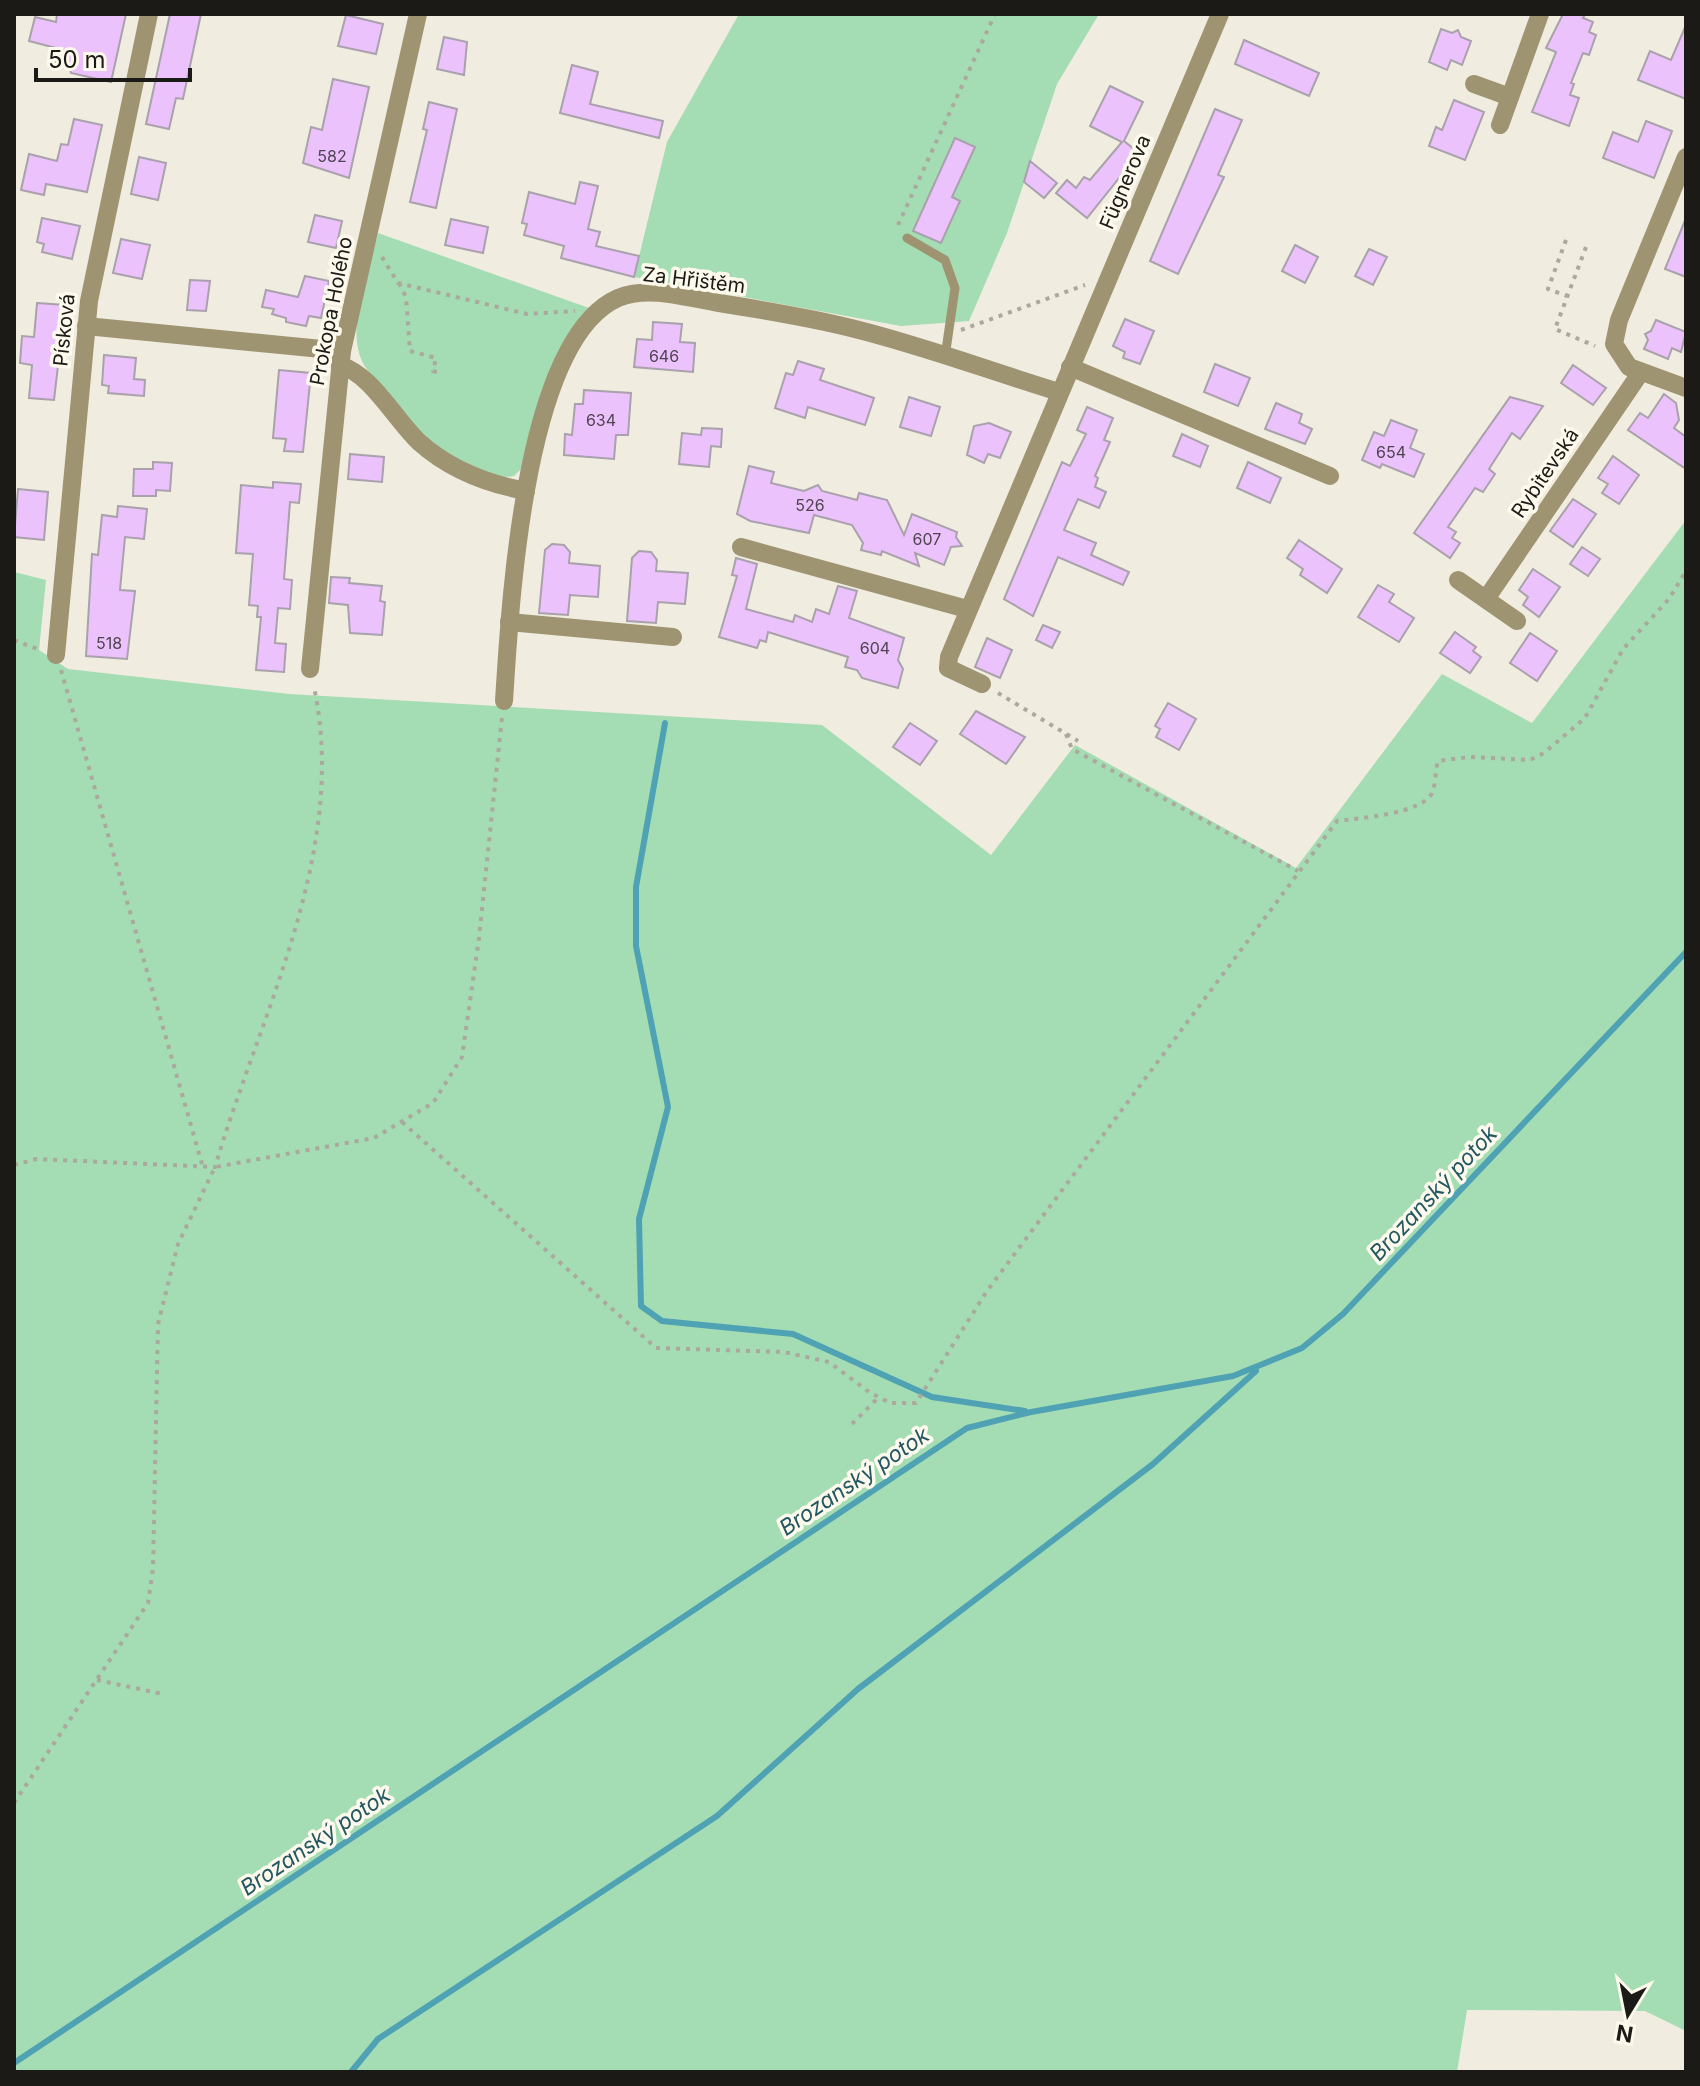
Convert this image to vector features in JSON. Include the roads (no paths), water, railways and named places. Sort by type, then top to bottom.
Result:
[{"type":"street","name":"Písková","points":[[56,655],[86,326],[97,248],[149,14]]},
{"type":"street","name":"Prokopa Holého","points":[[310,669],[341,358],[418,14]]},
{"type":"street","points":[[1500,125],[1540,14]]},
{"type":"street","name":"Fügnerova","points":[[982,684],[948,668],[949,657],[1214,16]]},
{"type":"street","points":[[1474,84],[1510,97]]},
{"type":"street","points":[[1684,165],[1615,330],[1617,353],[1629,367],[1686,388]]},
{"type":"street","name":"Za Hřištěm","points":[[504,701],[509,622],[526,491],[553,382],[577,339],[597,313],[618,298],[657,293],[826,323],[1059,392]]},
{"type":"street","points":[[86,326],[341,358],[434,454],[489,483],[526,491]]},
{"type":"street","points":[[1070,367],[1330,476]]},
{"type":"street","name":"Rybitevská","points":[[1486,599],[1641,372]]},
{"type":"street","points":[[741,547],[967,609]]},
{"type":"street","points":[[1458,580],[1517,621]]},
{"type":"street","points":[[509,622],[673,637]]},
{"type":"lane","points":[[907,238],[945,260],[955,288],[951,333],[945,357]]},
{"type":"waterway","points":[[665,723],[636,887],[636,946],[668,1107],[639,1219],[641,1306],[662,1321],[793,1334],[932,1397],[1025,1411]]},
{"type":"waterway","name":"Brozanský potok","points":[[14,2063],[967,1428],[1031,1412],[1233,1376],[1302,1348],[1343,1314],[1686,952]]},
{"type":"waterway","points":[[351,2072],[378,2039],[717,1816],[858,1689],[1153,1464],[1256,1371]]}]
